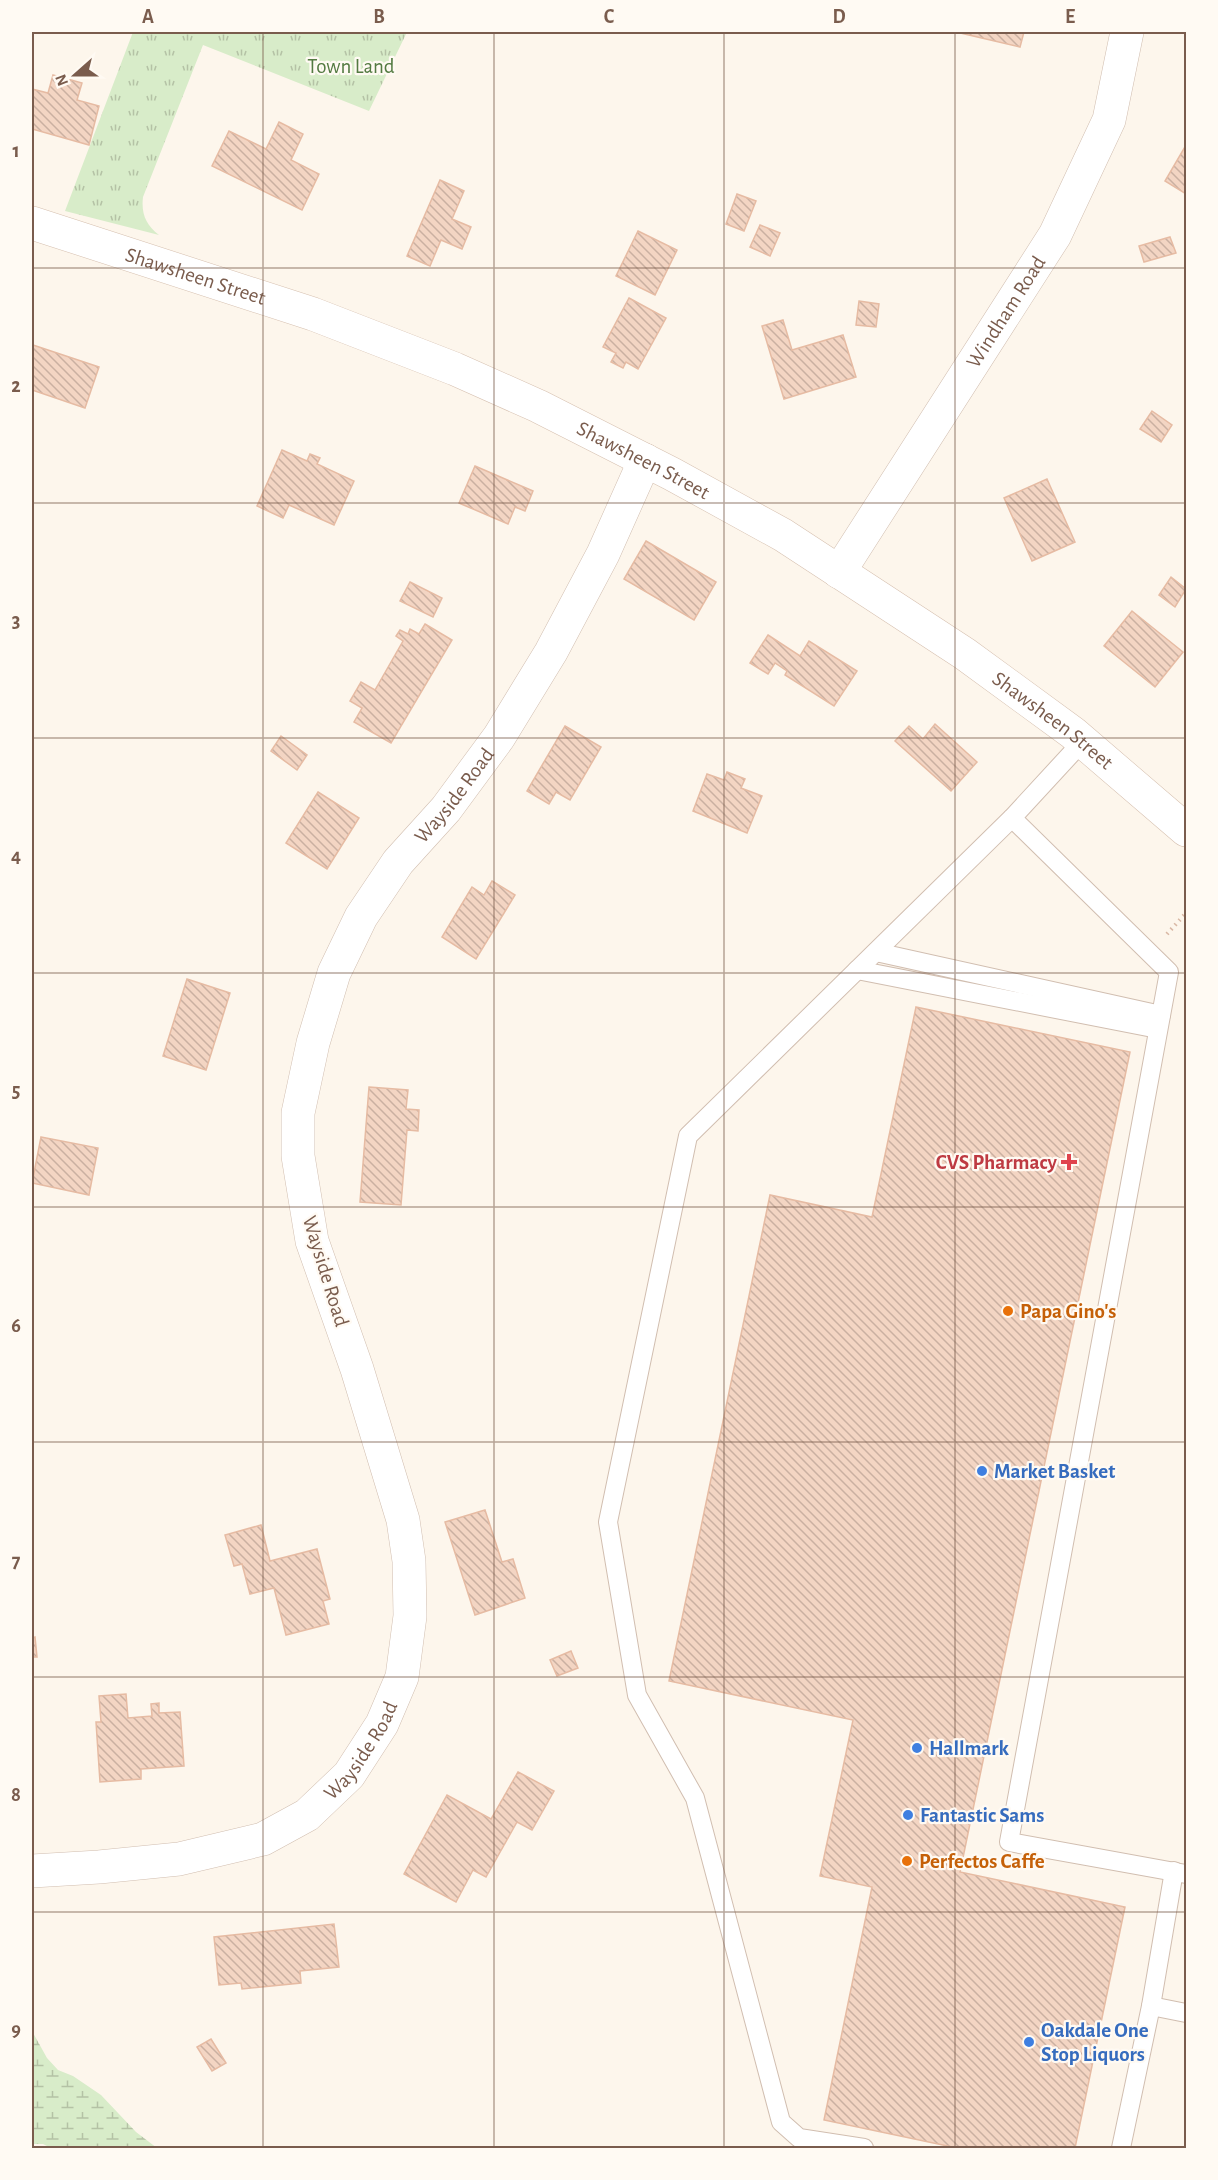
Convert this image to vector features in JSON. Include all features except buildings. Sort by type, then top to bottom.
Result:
[{"type":"street","name":"Windham Road","points":[[839,572],[1055,235],[1109,120],[1127,32]]},
{"type":"street","name":"Shawsheen Street","points":[[32,223],[313,314],[368,335],[455,369],[538,406],[645,460],[783,535],[964,654],[1082,742],[1186,830]]},
{"type":"street","name":"Wayside Road","points":[[32,1871],[179,1859],[262,1839],[308,1815],[349,1775],[386,1715],[402,1677],[410,1616],[409,1561],[403,1520],[357,1369],[312,1241],[298,1156],[298,1113],[313,1043],[334,973],[361,917],[398,862],[446,809],[499,737],[551,652],[603,554],[645,460]]},
{"type":"lane","points":[[864,2148],[799,2138],[781,2122],[695,1798],[637,1695],[608,1522],[688,1136],[1012,818],[1082,742]]},
{"type":"lane","points":[[1012,818],[1169,972],[1009,1842],[1180,1873]]},
{"type":"lane","points":[[876,952],[1160,1022]]},
{"type":"lane","points":[[857,970],[1160,1022]]},
{"type":"lane","points":[[1180,1873],[1186,1890]]},
{"type":"lane","points":[[1121,2148],[1180,1873]]},
{"type":"lane","points":[[1151,2006],[1186,2013]]},
{"type":"path","points":[[1161,941],[1186,913]]},
{"type":"green space","name":"Town Land","points":[[133,32],[407,32],[369,111],[203,45],[143,197],[145,219],[159,235],[65,211]]},
{"type":"green space","points":[[32,2031],[47,2058],[58,2070],[73,2076],[101,2095],[136,2132],[157,2148],[51,2148],[43,2144],[32,2144]]},
{"type":"place","name":"CVS Pharmacy","points":[[1069,1162]]},
{"type":"place","name":"Papa Gino's","points":[[1008,1311]]},
{"type":"place","name":"Market Basket","points":[[982,1471]]},
{"type":"place","name":"Hallmark","points":[[917,1748]]},
{"type":"place","name":"Fantastic Sams","points":[[908,1815]]},
{"type":"place","name":"Perfectos Caffe","points":[[907,1861]]},
{"type":"place","name":"Oakdale One Stop Liquors","points":[[1029,2042]]}]
